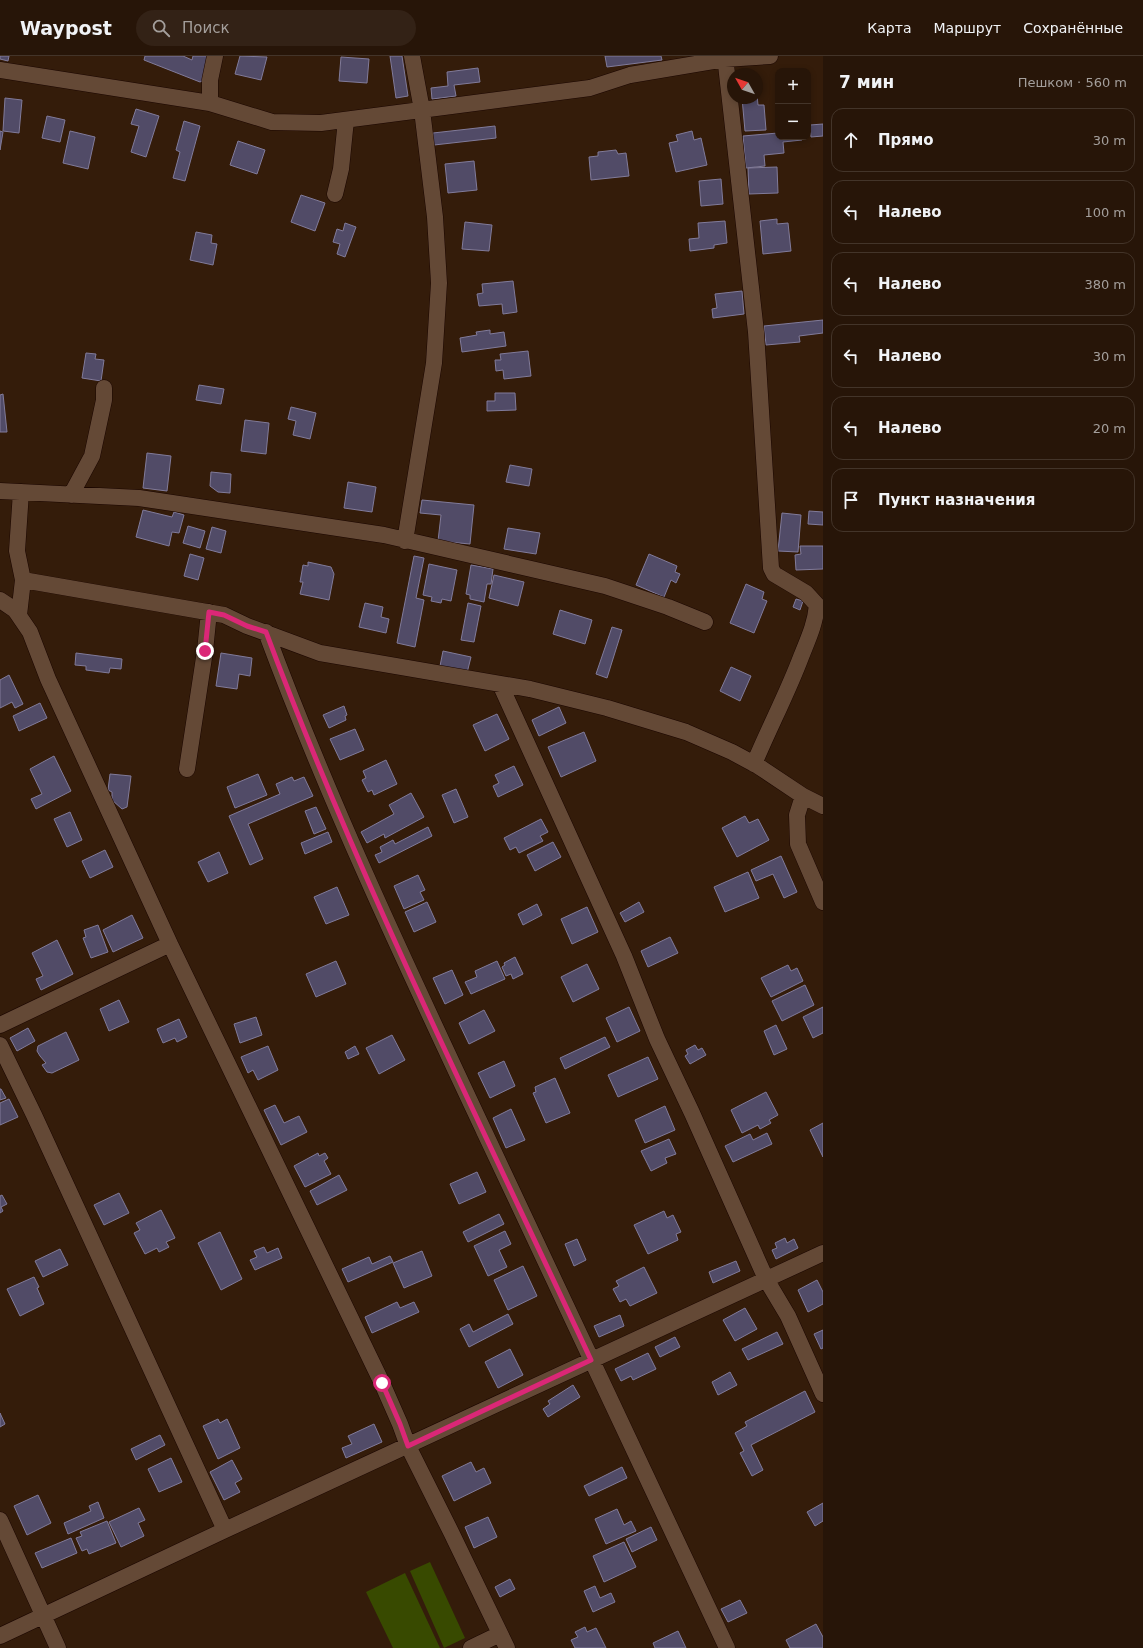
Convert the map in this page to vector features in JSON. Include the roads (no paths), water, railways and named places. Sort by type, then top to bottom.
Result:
[{"type":"street","points":[[210,103],[210,80],[215,56]]},
{"type":"street","points":[[405,541],[434,363],[439,283],[435,216],[422,110],[412,56]]},
{"type":"street","points":[[0,70],[210,103],[272,122],[321,123],[590,88],[630,75],[725,58],[770,56]]},
{"type":"street","points":[[725,58],[756,332],[771,568],[774,574],[806,594],[817,605],[816,621],[793,678],[764,738],[754,764]]},
{"type":"street","points":[[335,194],[341,169],[346,120]]},
{"type":"street","points":[[71,494],[92,456],[104,400],[104,388]]},
{"type":"street","points":[[0,491],[139,498],[384,535],[605,586],[668,607],[705,622]]},
{"type":"street","points":[[19,615],[23,580],[17,551],[21,492]]},
{"type":"street","points":[[23,580],[224,615],[247,626],[320,653],[530,689],[607,708],[686,732],[732,752],[754,764],[803,796],[823,806]]},
{"type":"street","points":[[0,600],[19,615],[30,632],[48,679],[170,944],[382,1383],[408,1446],[504,1641],[471,1648]]},
{"type":"street","points":[[187,769],[205,651],[209,612]]},
{"type":"street","points":[[266,632],[294,707],[367,878],[591,1360],[727,1648]]},
{"type":"street","points":[[500,684],[624,956],[657,1039],[692,1113],[766,1279],[788,1316],[823,1394]]},
{"type":"street","points":[[803,796],[797,815],[798,844],[823,902]]},
{"type":"street","points":[[0,1025],[170,944]]},
{"type":"street","points":[[0,1045],[44,1136],[225,1530]]},
{"type":"street","points":[[0,1636],[823,1253]]},
{"type":"street","points":[[0,1520],[58,1648]]}]
